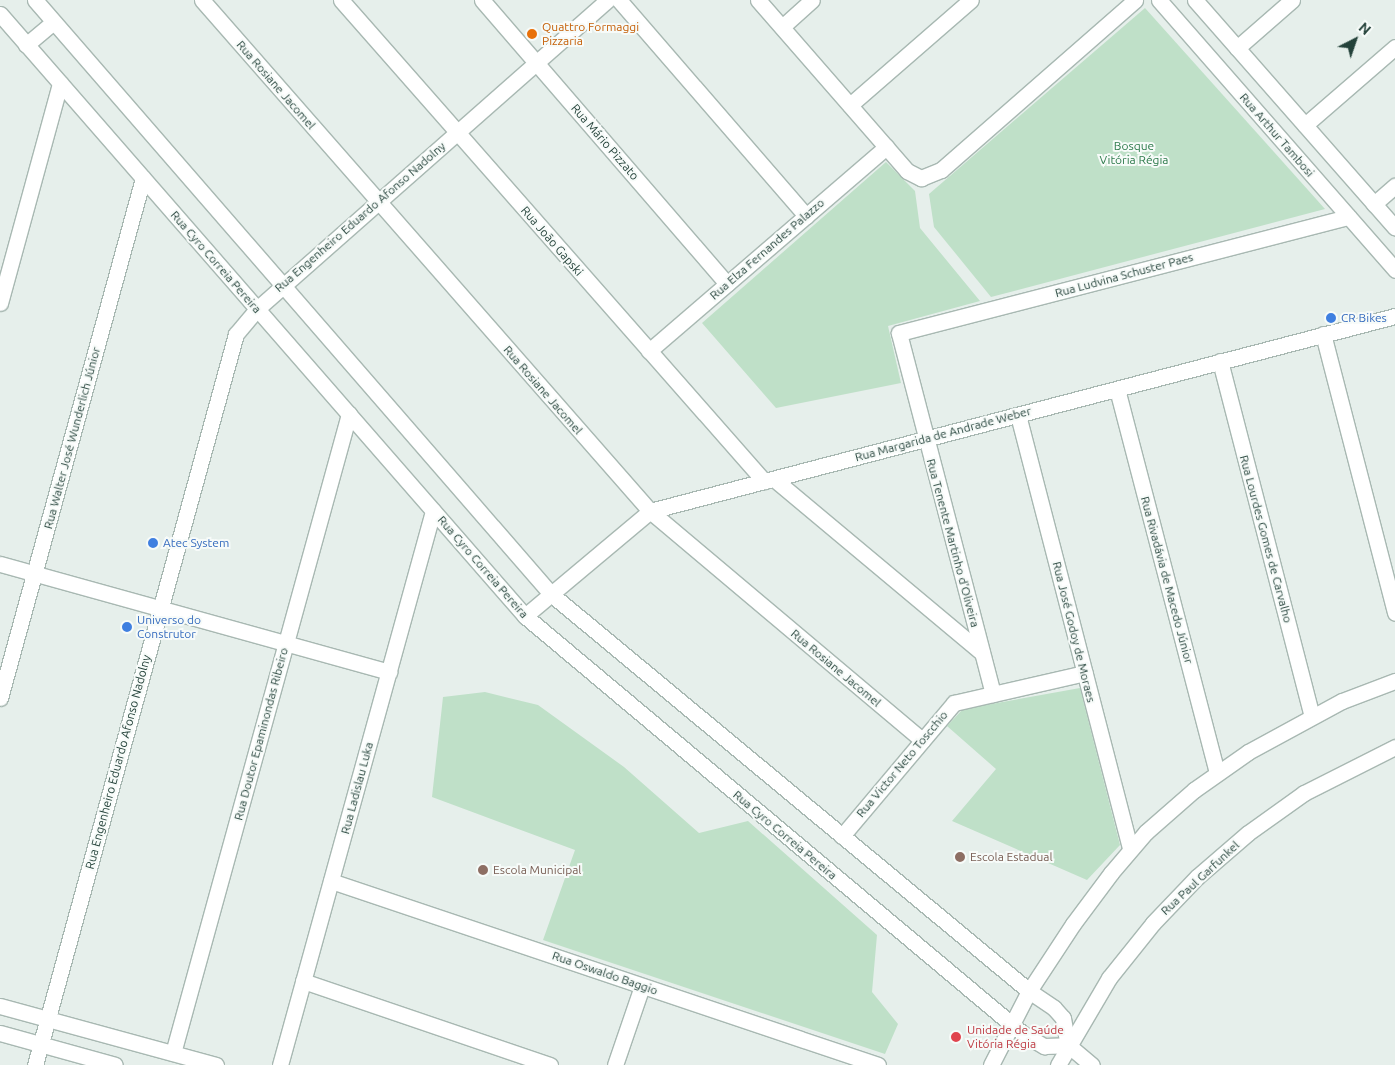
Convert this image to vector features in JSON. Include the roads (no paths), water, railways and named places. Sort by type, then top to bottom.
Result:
[{"type":"street","points":[[35,0],[551,594],[1063,1018],[1068,1045],[1092,1065]]},
{"type":"street","name":"Rua Rosiane Jacomel","points":[[202,0],[650,511],[922,740]]},
{"type":"street","name":"Rua João Gapski","points":[[341,0],[649,351],[769,480],[982,653]]},
{"type":"street","name":"Rua Mário Pizzato","points":[[482,0],[727,284]]},
{"type":"street","name":"Rua Engenheiro Eduardo Afonso Nadolny","points":[[35,1065],[233,343],[242,325],[257,308],[607,0]]},
{"type":"street","points":[[619,0],[806,216]]},
{"type":"street","points":[[758,0],[910,174],[921,178],[941,170],[1136,0]]},
{"type":"street","points":[[782,27],[812,0]]},
{"type":"street","points":[[850,105],[971,0]]},
{"type":"street","name":"Rua Arthur Tambosi","points":[[1159,0],[1395,270]]},
{"type":"street","points":[[1195,0],[1395,228]]},
{"type":"street","points":[[1237,48],[1292,0]]},
{"type":"street","name":"Rua Cyro Correia Pereira","points":[[0,14],[525,616],[1032,1041],[1044,1046],[1068,1045]]},
{"type":"street","points":[[26,45],[54,22]]},
{"type":"street","points":[[1305,125],[1395,47]]},
{"type":"street","points":[[0,302],[60,83]]},
{"type":"street","name":"Rua Elza Fernandes Palazzo","points":[[649,351],[886,147]]},
{"type":"street","name":"Rua Walter José Wunderlich Júnior","points":[[0,698],[143,178]]},
{"type":"street","points":[[1374,204],[1395,186]]},
{"type":"street","name":"Rua Ludvina Schuster Paes","points":[[899,333],[1348,217]]},
{"type":"street","name":"Rua Margarida de Andrade Weber","points":[[525,616],[650,511],[1395,316]]},
{"type":"street","name":"Rua Tenente Martinho d'Oliveira","points":[[899,333],[993,694]]},
{"type":"street","points":[[1323,334],[1395,613]]},
{"type":"street","name":"Rua Lourdes Gomes de Carvalho","points":[[1220,362],[1312,716]]},
{"type":"street","name":"Rua Rivadávia de Macedo Júnior","points":[[1116,389],[1217,772]]},
{"type":"street","name":"Rua Doutor Epaminondas Ribeiro","points":[[173,1053],[349,414]]},
{"type":"street","name":"Rua José Godoy de Moraes","points":[[1018,415],[1130,849]]},
{"type":"street","name":"Rua Ladislau Luka","points":[[280,1065],[433,511]]},
{"type":"street","points":[[0,564],[389,672]]},
{"type":"street","name":"Rua Victor Neto Toscchio","points":[[842,836],[954,703],[1085,673]]},
{"type":"street","points":[[992,1065],[1029,991],[1092,898],[1130,849],[1217,772],[1312,716],[1395,681]]},
{"type":"street","name":"Rua Paul Garfunkel","points":[[1058,1065],[1068,1045],[1130,950],[1197,877],[1297,798],[1395,747]]},
{"type":"street","name":"Rua Oswaldo Baggio","points":[[331,881],[878,1065]]},
{"type":"street","points":[[304,982],[550,1065]]},
{"type":"street","points":[[616,1065],[642,986]]},
{"type":"street","points":[[0,1006],[216,1065]]},
{"type":"street","points":[[0,1034],[115,1065]]},
{"type":"place","name":"Quattro Formaggi Pizzaria","points":[[532,34]]},
{"type":"place","name":"CR Bikes","points":[[1331,318]]},
{"type":"place","name":"Atec System","points":[[153,543]]},
{"type":"place","name":"Universo do Construtor","points":[[127,627]]},
{"type":"place","name":"Escola Estadual","points":[[960,857]]},
{"type":"place","name":"Escola Municipal","points":[[483,870]]},
{"type":"place","name":"Unidade de Saúde Vitória Régia","points":[[956,1037]]},
{"type":"park label","name":"Bosque Vitória Régia","points":[[1134,153]]}]
